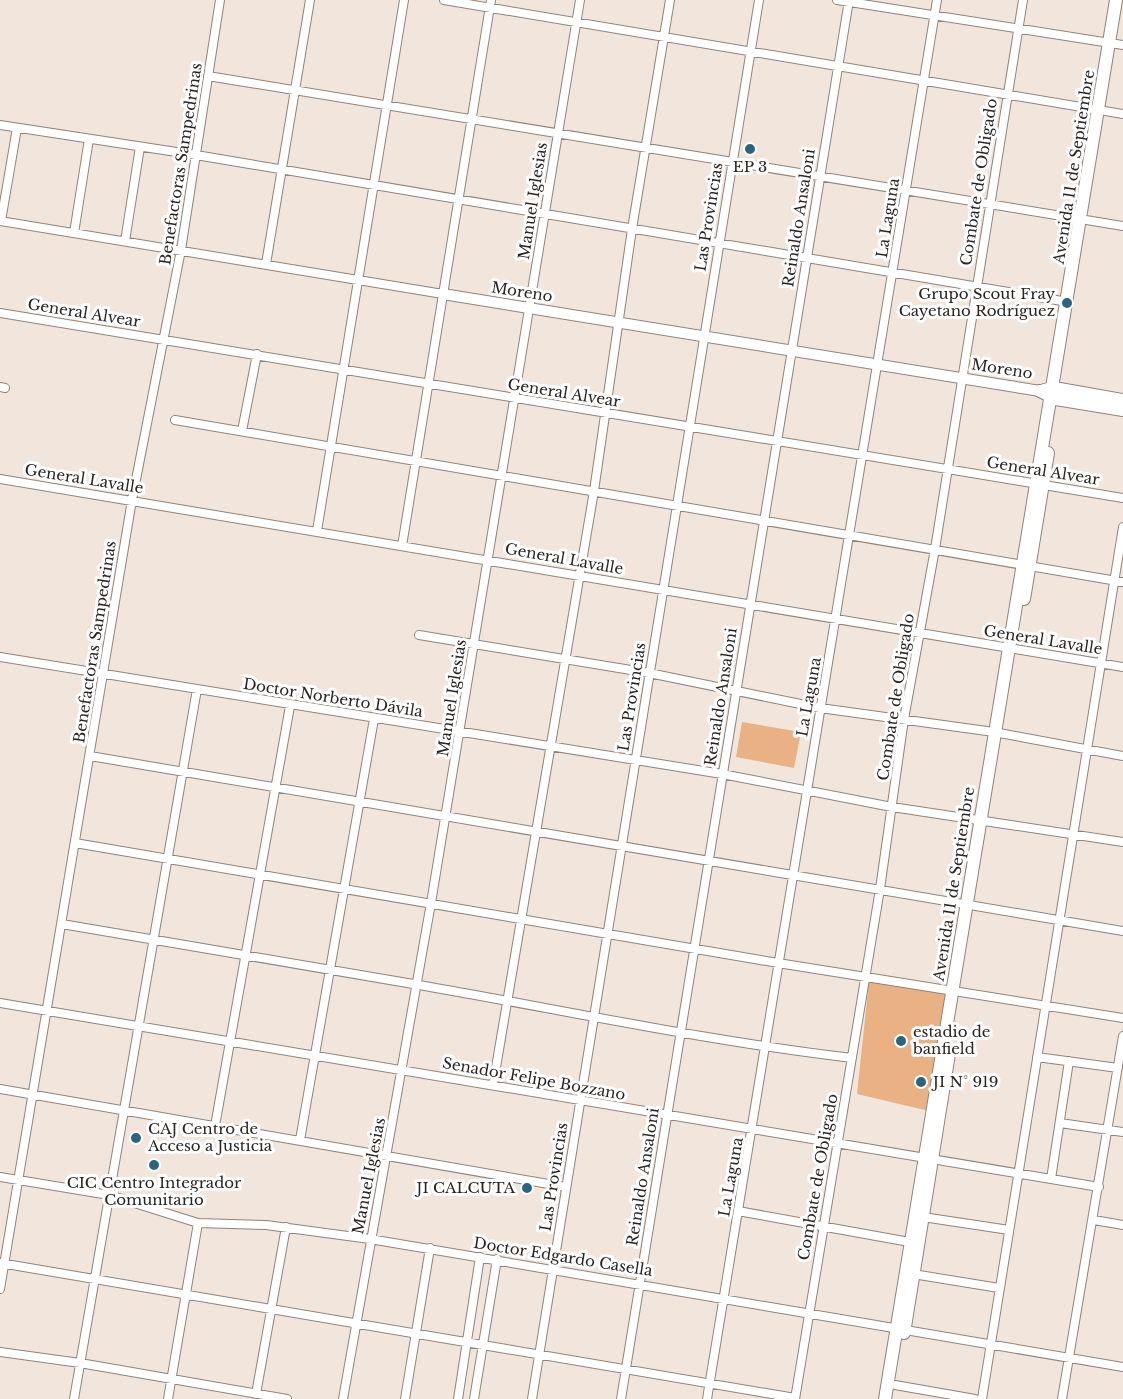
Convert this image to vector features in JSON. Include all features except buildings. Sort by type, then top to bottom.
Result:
[{"type":"main road","name":"Avenida 11 de Septiembre","points":[[893,1399],[900,1329],[927,1159],[1026,564],[1051,392],[1068,302],[1116,0]]},
{"type":"main road","points":[[1051,392],[1123,400]]},
{"type":"main road","points":[[1051,392],[1123,410]]},
{"type":"main road","name":"Avenida 11 de Septiembre","points":[[885,1399],[913,1274],[914,1243],[923,1217],[927,1159]]},
{"type":"street","name":"Benefactoras Sampedrinas","points":[[0,1289],[2,1264],[19,1181],[132,500],[181,250],[220,0]]},
{"type":"street","points":[[266,264],[310,0]]},
{"type":"street","points":[[317,531],[404,0]]},
{"type":"street","points":[[444,0],[490,3],[576,22],[837,64],[923,81],[1123,114]]},
{"type":"street","name":"Manuel Iglesias","points":[[343,1399],[460,732],[580,0]]},
{"type":"street","points":[[493,1085],[538,832],[594,491],[632,229],[670,0]]},
{"type":"street","name":"Las Provincias","points":[[532,1399],[759,0]]},
{"type":"street","points":[[837,0],[1123,45]]},
{"type":"street","name":"La Laguna","points":[[707,1399],[722,1298],[753,1129],[764,1047],[806,791],[851,535],[937,0]]},
{"type":"street","name":"Combate de Obligado","points":[[795,1399],[866,976],[904,719],[935,549],[960,378],[1023,0]]},
{"type":"street","name":"Reinaldo Ansaloni","points":[[621,1399],[848,1]]},
{"type":"street","points":[[402,546],[490,3]]},
{"type":"street","points":[[208,76],[1123,226]]},
{"type":"street","points":[[0,125],[196,155],[893,273],[975,289],[1068,302]]},
{"type":"street","points":[[1,221],[17,128]]},
{"type":"street","points":[[74,233],[89,139]]},
{"type":"street","points":[[125,241],[140,147]]},
{"type":"street","name":"Moreno","points":[[1,221],[790,352],[1051,392]]},
{"type":"street","name":"General Alvear","points":[[0,313],[257,354],[606,415],[689,425],[1123,498]]},
{"type":"street","points":[[242,431],[257,354]]},
{"type":"street","points":[[175,420],[1120,581]]},
{"type":"street","name":"General Lavalle","points":[[0,479],[1123,667]]},
{"type":"street","points":[[982,1399],[1044,1005],[1102,663],[1120,581],[1123,527]]},
{"type":"street","points":[[419,635],[649,674],[820,708],[998,733],[1123,756]]},
{"type":"street","name":"Doctor Norberto Dávila","points":[[0,657],[290,706],[722,774],[892,807],[1123,842]]},
{"type":"street","points":[[74,1399],[197,689]]},
{"type":"street","points":[[215,1126],[290,706]]},
{"type":"street","points":[[300,1140],[374,719]]},
{"type":"street","points":[[90,756],[1123,931]]},
{"type":"street","points":[[75,843],[344,887],[778,963],[956,989],[1123,1018]]},
{"type":"street","points":[[62,924],[594,1017],[681,1030],[764,1047],[852,1058]]},
{"type":"street","name":"Senador Felipe Bozzano","points":[[0,1003],[1099,1187]]},
{"type":"street","points":[[1062,1399],[1094,1220],[1123,1036]]},
{"type":"street","points":[[1037,1057],[1118,1068]]},
{"type":"street","points":[[1051,1179],[1069,1061]]},
{"type":"street","points":[[0,1089],[566,1186]]},
{"type":"street","points":[[1060,1123],[1123,1132]]},
{"type":"street","name":"Doctor Edgardo Casella","points":[[0,1178],[109,1196],[198,1224],[286,1227],[430,1248],[1123,1367]]},
{"type":"street","points":[[738,1211],[914,1243]]},
{"type":"street","points":[[923,1217],[1009,1230]]},
{"type":"street","points":[[1094,1220],[1123,1225]]},
{"type":"street","points":[[168,1399],[198,1224]]},
{"type":"street","points":[[256,1394],[286,1227]]},
{"type":"street","points":[[405,1399],[430,1248]]},
{"type":"street","points":[[458,1399],[480,1257]]},
{"type":"street","points":[[474,1399],[496,1259]]},
{"type":"street","points":[[2,1264],[795,1399]]},
{"type":"street","points":[[913,1274],[999,1288]]},
{"type":"street","points":[[0,1352],[172,1378],[287,1399]]},
{"type":"street","points":[[895,1385],[975,1399]]},
{"type":"shaded area","points":[[742,722],[801,732],[794,768],[736,757]]},
{"type":"shaded area","name":"estadio de banfield","points":[[869,981],[948,988],[929,1111],[857,1094]]},
{"type":"place","name":"EP 3","points":[[750,149]]},
{"type":"place","name":"Grupo Scout Fray Cayetano Rodríguez","points":[[1067,303]]},
{"type":"place","name":"estadio de banfield","points":[[901,1041]]},
{"type":"place","name":"JI N° 919","points":[[921,1082]]},
{"type":"place","name":"CAJ Centro de Acceso a Justicia","points":[[136,1138]]},
{"type":"place","name":"CIC Centro Integrador Comunitario","points":[[154,1165]]},
{"type":"place","name":"JI CALCUTA","points":[[527,1188]]}]
